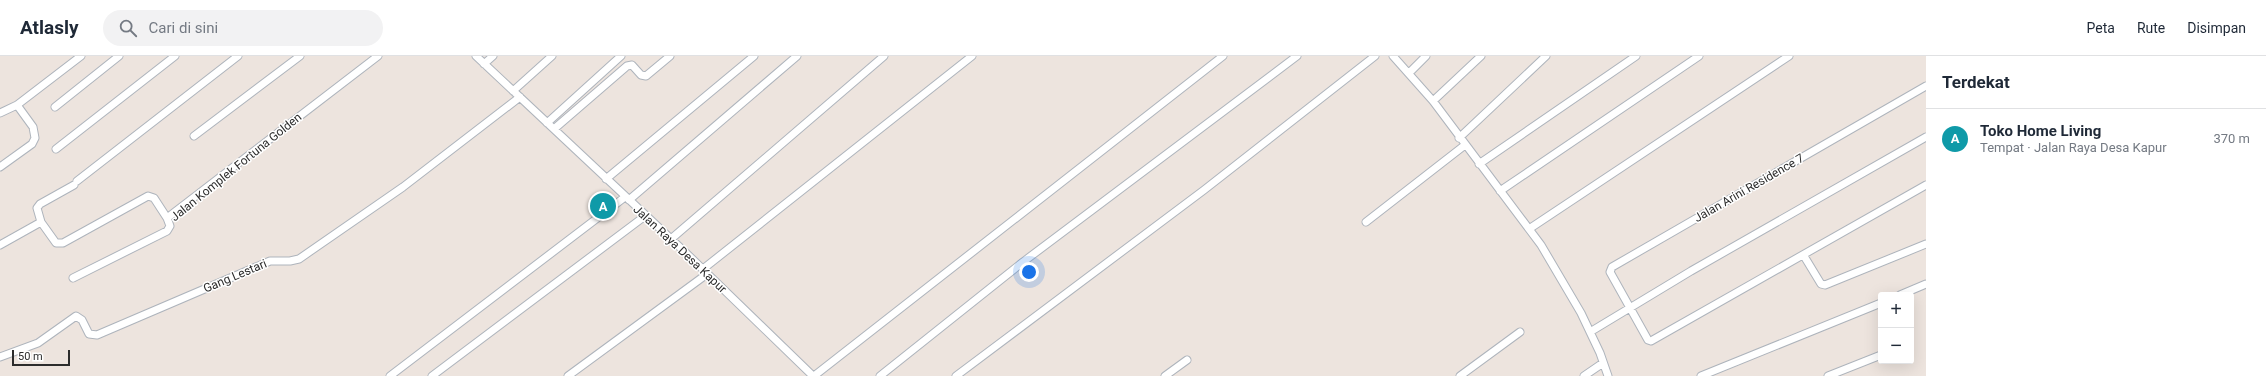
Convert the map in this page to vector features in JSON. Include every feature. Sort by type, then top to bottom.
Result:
[{"type":"street","points":[[0,113],[17,105],[81,56]]},
{"type":"street","points":[[55,107],[119,56]]},
{"type":"street","points":[[56,149],[175,56]]},
{"type":"street","points":[[167,218],[151,196],[62,243],[54,242],[41,222],[37,210],[39,205],[75,183],[238,56]]},
{"type":"street","points":[[194,136],[300,56]]},
{"type":"street","name":"Jalan Komplek Fortuna Golden","points":[[73,278],[167,231],[170,226],[167,218],[378,56]]},
{"type":"street","name":"Jalan Raya Desa Kapur","points":[[476,56],[671,239],[813,376]]},
{"type":"street","points":[[484,64],[493,56]]},
{"type":"street","points":[[513,91],[552,56]]},
{"type":"street","points":[[547,123],[621,56]]},
{"type":"street","points":[[554,129],[627,66],[632,64],[643,76],[670,56]]},
{"type":"street","points":[[606,179],[754,56]]},
{"type":"street","points":[[390,376],[627,199],[797,56]]},
{"type":"street","points":[[671,239],[884,56]]},
{"type":"street","points":[[568,376],[705,272],[972,56]]},
{"type":"street","points":[[813,376],[1223,56]]},
{"type":"street","points":[[880,376],[1029,258],[1297,56]]},
{"type":"street","points":[[956,376],[1204,190],[1375,56]]},
{"type":"street","points":[[1392,56],[1433,101],[1459,138],[1528,228],[1562,279],[1590,332],[1608,376]]},
{"type":"street","points":[[1409,73],[1426,56]]},
{"type":"street","points":[[1433,101],[1481,56]]},
{"type":"street","points":[[1459,138],[1546,56]]},
{"type":"street","points":[[1479,164],[1636,56]]},
{"type":"street","points":[[1500,192],[1699,56]]},
{"type":"street","points":[[1528,228],[1788,56]]},
{"type":"street","name":"Jalan Arini Residence 7","points":[[1926,86],[1612,267],[1610,272],[1648,340],[1651,341],[1804,256],[1926,185]]},
{"type":"street","name":"Gang Lestari","points":[[0,357],[38,342],[58,330],[74,317],[81,318],[89,334],[97,335],[270,261],[299,259],[403,187],[520,98]]},
{"type":"street","points":[[0,168],[32,144],[35,138],[32,127],[17,105]]},
{"type":"street","points":[[1590,332],[1630,306],[1926,137]]},
{"type":"street","points":[[1366,222],[1465,145]]},
{"type":"street","points":[[432,376],[645,216]]},
{"type":"street","points":[[0,245],[41,222]]},
{"type":"street","points":[[1804,256],[1821,284],[1825,285],[1926,244]]},
{"type":"street","points":[[1907,292],[1926,284]]},
{"type":"street","points":[[1701,376],[1878,304]]},
{"type":"street","points":[[1460,376],[1520,332]]},
{"type":"street","points":[[1828,376],[1878,356]]},
{"type":"street","points":[[1165,376],[1187,360]]},
{"type":"street","points":[[1584,376],[1603,363]]},
{"type":"place","name":"Toko Home Living","points":[[603,206]]}]
